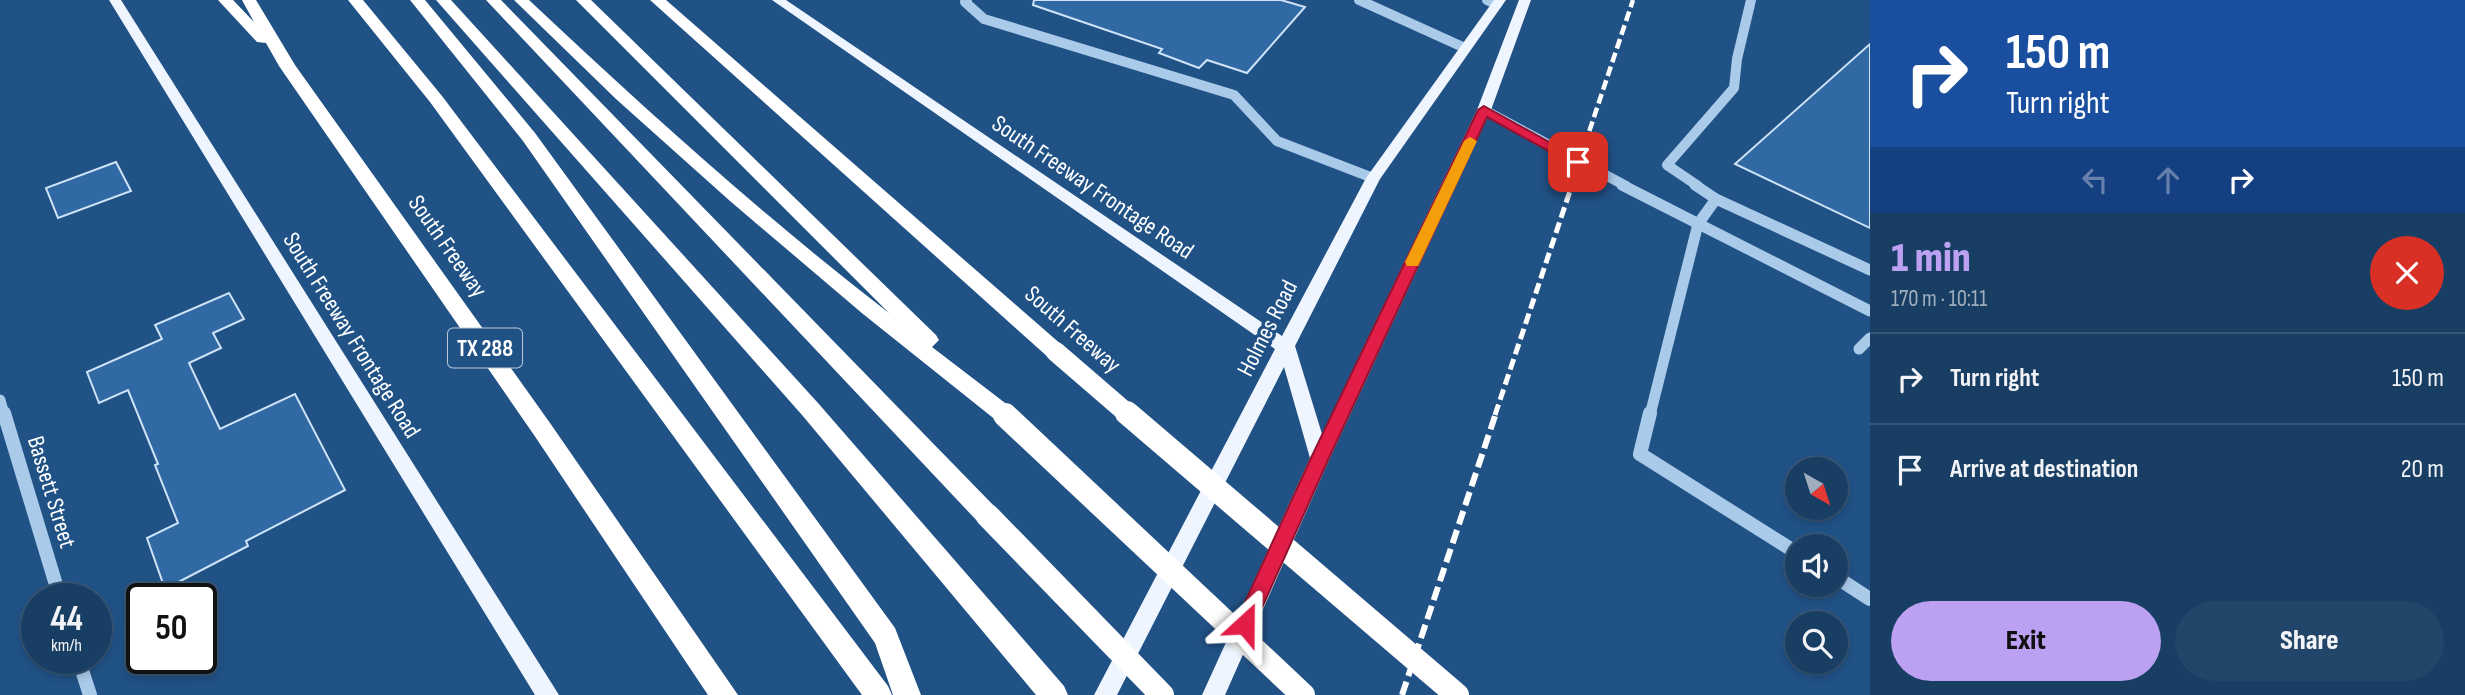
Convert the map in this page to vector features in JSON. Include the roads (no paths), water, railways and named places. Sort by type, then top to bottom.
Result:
[{"type":"highway","points":[[225,0],[287,66]]},
{"type":"highway","name":"South Freeway","points":[[249,0],[287,66],[542,429],[724,695]]},
{"type":"highway","points":[[355,0],[436,99],[878,695]]},
{"type":"highway","points":[[417,0],[528,137],[886,636],[907,695]]},
{"type":"highway","points":[[443,0],[810,409],[1054,695]]},
{"type":"highway","points":[[493,0],[1162,695]]},
{"type":"highway","points":[[521,0],[622,96],[736,197],[870,309],[1005,415]]},
{"type":"highway","points":[[583,0],[1005,415],[1303,695]]},
{"type":"highway","name":"South Freeway","points":[[657,0],[1056,352],[1457,695]]},
{"type":"main road","name":"South Freeway Frontage Road","points":[[115,0],[548,695]]},
{"type":"main road","name":"South Freeway Frontage Road","points":[[778,0],[1287,348]]},
{"type":"main road","points":[[1213,695],[1320,458],[1484,110],[1525,0]]},
{"type":"main road","name":"Holmes Road","points":[[1105,695],[1373,178],[1495,1]]},
{"type":"main road","points":[[1287,348],[1320,458]]},
{"type":"street","points":[[1359,0],[1465,48]]},
{"type":"street","points":[[1484,110],[1870,312]]},
{"type":"street","points":[[1716,199],[1698,224],[1640,454],[1785,545]]},
{"type":"street","points":[[1859,349],[1870,338]]},
{"type":"street","name":"Bassett Street","points":[[0,400],[55,583]]},
{"type":"street","points":[[1848,584],[1870,598]]},
{"type":"street","points":[[83,674],[90,695]]},
{"type":"lane","points":[[967,0],[965,2],[984,19],[1234,95],[1278,141],[1373,178]]},
{"type":"lane","points":[[1751,0],[1737,59],[1734,88],[1667,165],[1716,199],[1870,270]]},
{"type":"railway","points":[[1571,186],[1633,0]]},
{"type":"railway","points":[[1495,415],[1572,185]]},
{"type":"railway","points":[[1402,695],[1496,413]]}]
